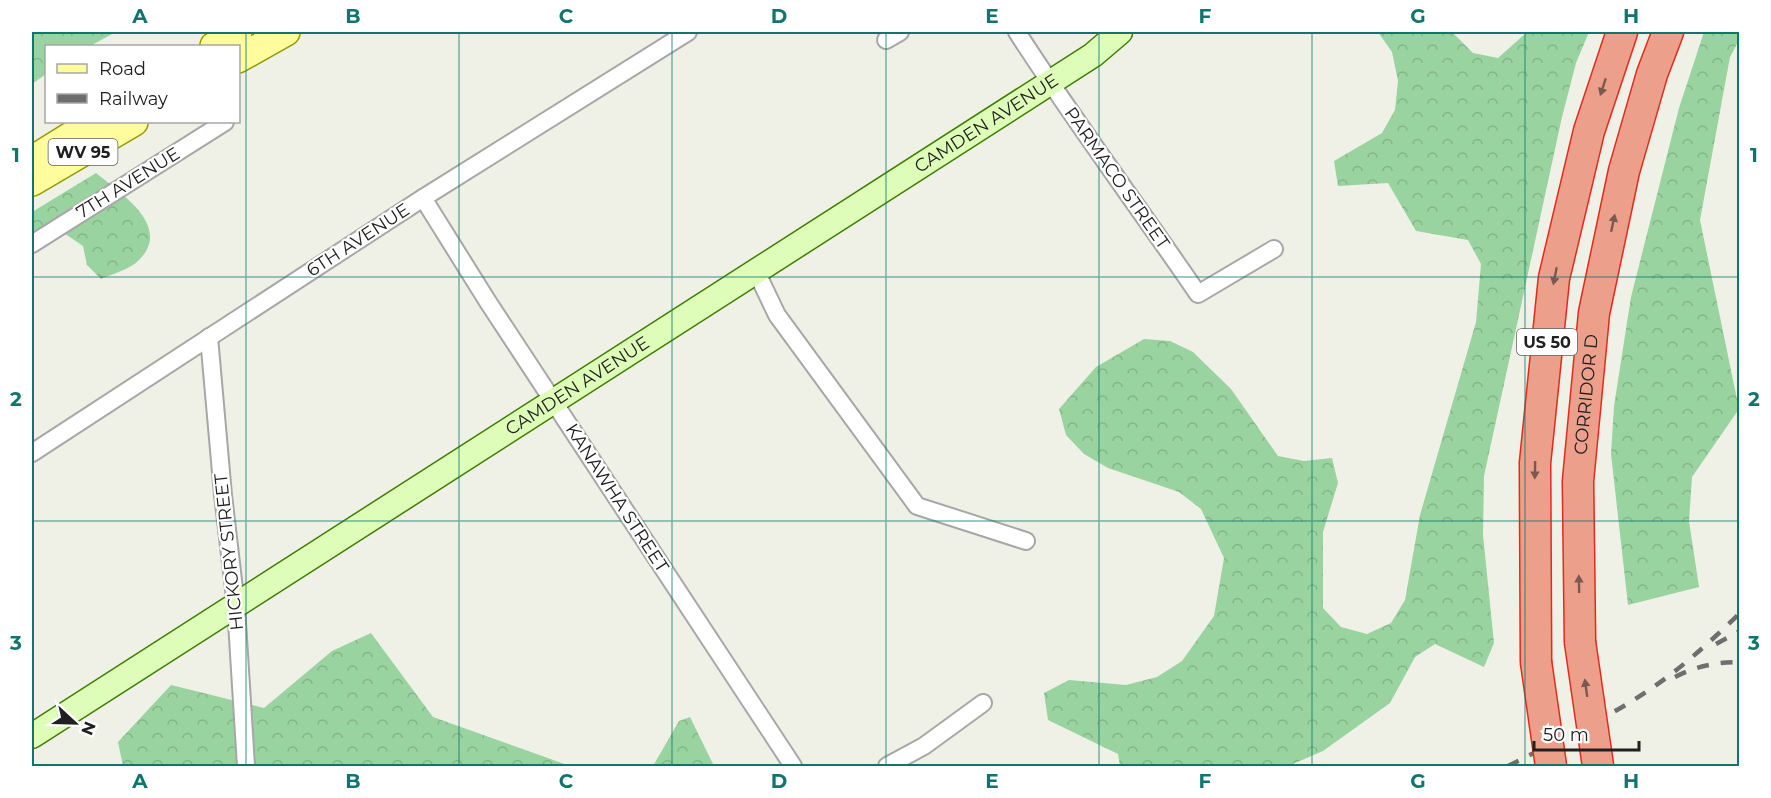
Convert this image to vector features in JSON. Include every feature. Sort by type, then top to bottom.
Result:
[{"type":"highway","name":"US 50","points":[[1551,766],[1536,662],[1535,463],[1554,278],[1589,131],[1622,32]]},
{"type":"highway","name":"CORRIDOR D","points":[[1598,766],[1580,642],[1578,481],[1594,313],[1624,171],[1652,74],[1668,32]]},
{"type":"main road","points":[[216,45],[238,32]]},
{"type":"main road","points":[[240,59],[286,32]]},
{"type":"main road","name":"WV 95","points":[[32,160],[91,123]]},
{"type":"main road","name":"WV 95","points":[[32,182],[132,123]]},
{"type":"street","name":"6TH AVENUE","points":[[32,453],[423,198],[688,32]]},
{"type":"street","name":"PARMACO STREET","points":[[1017,32],[1197,294],[1274,249]]},
{"type":"street","name":"CAMDEN AVENUE","points":[[32,736],[1050,83],[1104,47],[1120,32]]},
{"type":"street","name":"7TH AVENUE","points":[[32,244],[223,123]]},
{"type":"street","name":"KANAWHA STREET","points":[[423,198],[553,402],[794,766]]},
{"type":"street","points":[[756,271],[777,315],[917,506],[1026,541]]},
{"type":"street","name":"HICKORY STREET","points":[[209,337],[223,495],[236,606],[246,766]]},
{"type":"street","points":[[887,766],[924,746],[982,703]]},
{"type":"green space","points":[[32,32],[116,32],[92,45],[45,45],[45,75],[32,84]]},
{"type":"green space","points":[[1378,32],[1452,32],[1473,53],[1498,58],[1527,32],[1589,32],[1576,63],[1562,117],[1484,476],[1483,535],[1494,643],[1484,667],[1435,644],[1415,657],[1390,703],[1323,751],[1288,766],[1120,766],[1118,754],[1048,720],[1044,693],[1069,680],[1126,685],[1157,677],[1182,661],[1214,616],[1224,558],[1201,509],[1179,492],[1108,468],[1084,454],[1066,435],[1059,409],[1096,367],[1144,339],[1170,341],[1193,352],[1231,389],[1278,456],[1304,461],[1332,458],[1338,483],[1323,532],[1323,608],[1341,627],[1367,634],[1391,623],[1405,600],[1420,515],[1476,322],[1481,264],[1468,240],[1416,231],[1388,183],[1338,186],[1334,161],[1382,133],[1395,110],[1398,81],[1392,52]]},
{"type":"green space","points":[[1704,32],[1739,32],[1739,40],[1730,57],[1700,220],[1739,409],[1692,477],[1689,521],[1699,587],[1628,605],[1611,454],[1614,406],[1631,297],[1679,108]]},
{"type":"green space","points":[[96,173],[118,190],[139,211],[147,223],[150,235],[148,247],[136,263],[101,279],[87,265],[83,246],[52,225],[32,239],[32,212]]},
{"type":"green space","points":[[371,633],[433,717],[570,766],[123,766],[118,742],[171,685],[264,708],[332,651]]},
{"type":"green space","points":[[690,717],[714,766],[653,766],[679,721]]},
{"type":"railway","points":[[1508,766],[1597,721],[1649,690],[1696,654],[1740,613]]},
{"type":"railway","points":[[1716,644],[1740,631]]},
{"type":"railway","points":[[1675,677],[1707,665],[1740,662]]}]
